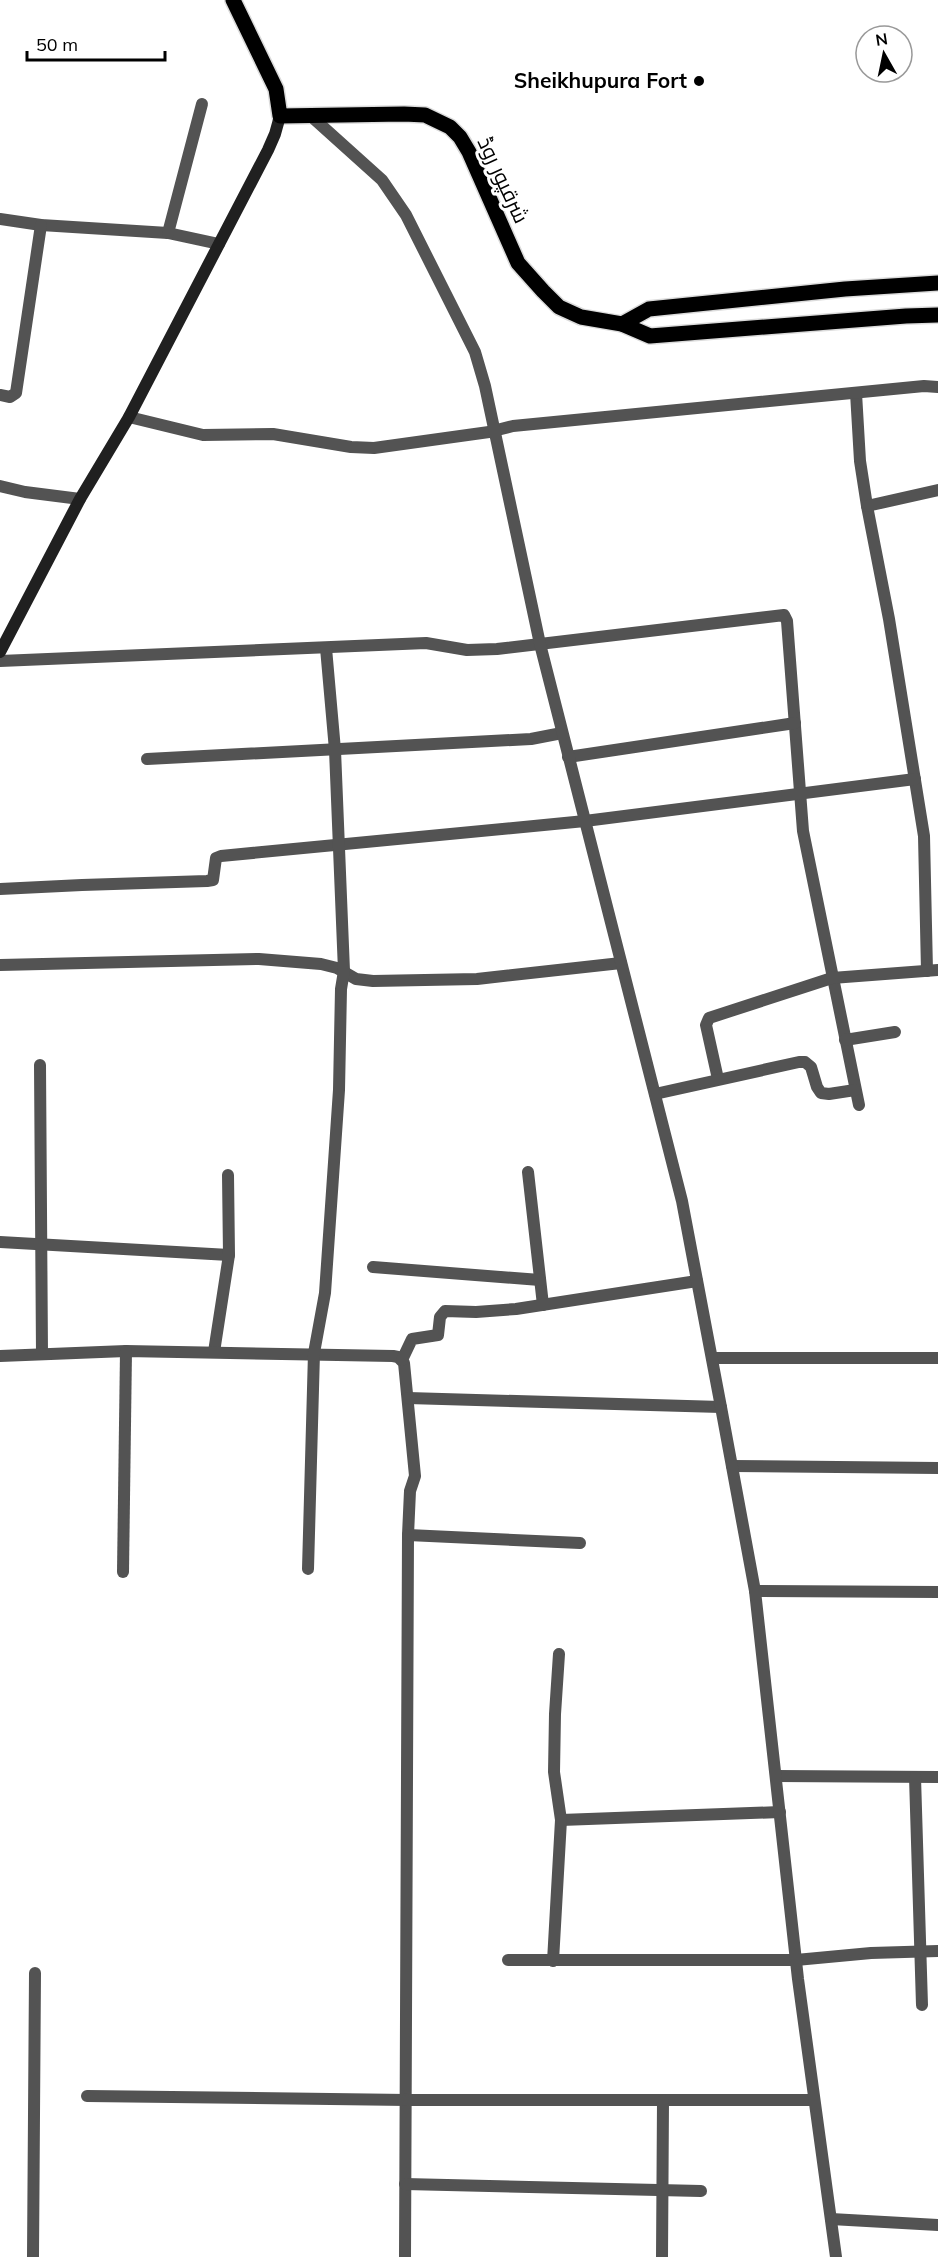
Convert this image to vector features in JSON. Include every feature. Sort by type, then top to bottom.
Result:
[{"type":"main road","points":[[0,652],[80,499],[129,417],[272,142],[280,116],[276,89],[233,0]]},
{"type":"main road","name":"شرقپور روڈ","points":[[280,116],[415,114],[426,115],[450,127],[460,137],[469,152],[518,262],[559,307],[581,317],[622,324],[650,336],[938,315]]},
{"type":"main road","points":[[622,324],[649,309],[845,289],[938,283]]},
{"type":"street","points":[[168,233],[202,104]]},
{"type":"street","points":[[312,117],[382,180],[406,215],[475,352],[485,386],[540,644],[682,1201],[721,1407],[755,1591],[796,1960],[836,2257]]},
{"type":"street","points":[[0,219],[41,225],[168,233],[219,244]]},
{"type":"street","points":[[0,395],[9,397],[16,393],[41,225]]},
{"type":"street","points":[[129,417],[203,435],[273,434],[374,448],[495,431],[513,426],[924,386],[938,387]]},
{"type":"street","points":[[717,1079],[707,1020],[832,978],[933,971],[924,836],[889,619],[860,461],[856,393]]},
{"type":"street","points":[[0,486],[25,492],[80,499]]},
{"type":"street","points":[[867,506],[938,490]]},
{"type":"street","points":[[0,661],[426,643],[477,650],[782,614],[786,616],[806,851],[858,1105]]},
{"type":"street","points":[[308,1569],[314,1353],[325,1293],[339,1090],[341,989],[344,971],[335,750],[326,648]]},
{"type":"street","points":[[568,757],[795,723]]},
{"type":"street","points":[[147,759],[531,739],[562,733]]},
{"type":"street","points":[[0,889],[207,882],[213,880],[214,862],[221,856],[585,820],[915,779]]},
{"type":"street","points":[[0,965],[228,958],[321,964],[344,971],[351,977],[362,981],[438,980],[545,972],[621,963]]},
{"type":"street","points":[[845,1040],[895,1032]]},
{"type":"street","points":[[655,1094],[805,1062],[811,1067],[821,1093],[855,1090]]},
{"type":"street","points":[[40,1065],[42,1354]]},
{"type":"street","points":[[528,1172],[543,1305]]},
{"type":"street","points":[[214,1352],[229,1255],[228,1175]]},
{"type":"street","points":[[0,1242],[229,1255]]},
{"type":"street","points":[[373,1267],[540,1280]]},
{"type":"street","points":[[402,1360],[412,1339],[438,1335],[440,1317],[445,1311],[507,1310],[697,1281]]},
{"type":"street","points":[[123,1572],[126,1351]]},
{"type":"street","points":[[0,1356],[126,1351],[314,1353],[393,1356],[402,1360],[405,1367],[415,1476],[410,1491],[408,1535],[405,2257]]},
{"type":"street","points":[[711,1358],[938,1358]]},
{"type":"street","points":[[408,1398],[721,1407]]},
{"type":"street","points":[[732,1466],[938,1468]]},
{"type":"street","points":[[408,1535],[580,1543]]},
{"type":"street","points":[[755,1591],[938,1592]]},
{"type":"street","points":[[553,1960],[561,1820],[554,1772],[555,1714],[560,1654]]},
{"type":"street","points":[[776,1776],[938,1777]]},
{"type":"street","points":[[915,1777],[922,2006]]},
{"type":"street","points":[[561,1820],[780,1812]]},
{"type":"street","points":[[508,1960],[796,1960],[872,1953],[938,1951]]},
{"type":"street","points":[[33,2257],[35,1973]]},
{"type":"street","points":[[87,2096],[663,2102],[814,2100]]},
{"type":"street","points":[[662,2257],[663,2102]]},
{"type":"street","points":[[405,2184],[701,2191]]},
{"type":"street","points":[[831,2220],[938,2225]]},
{"type":"place","name":"Sheikhupura Fort","points":[[699,81]]}]
